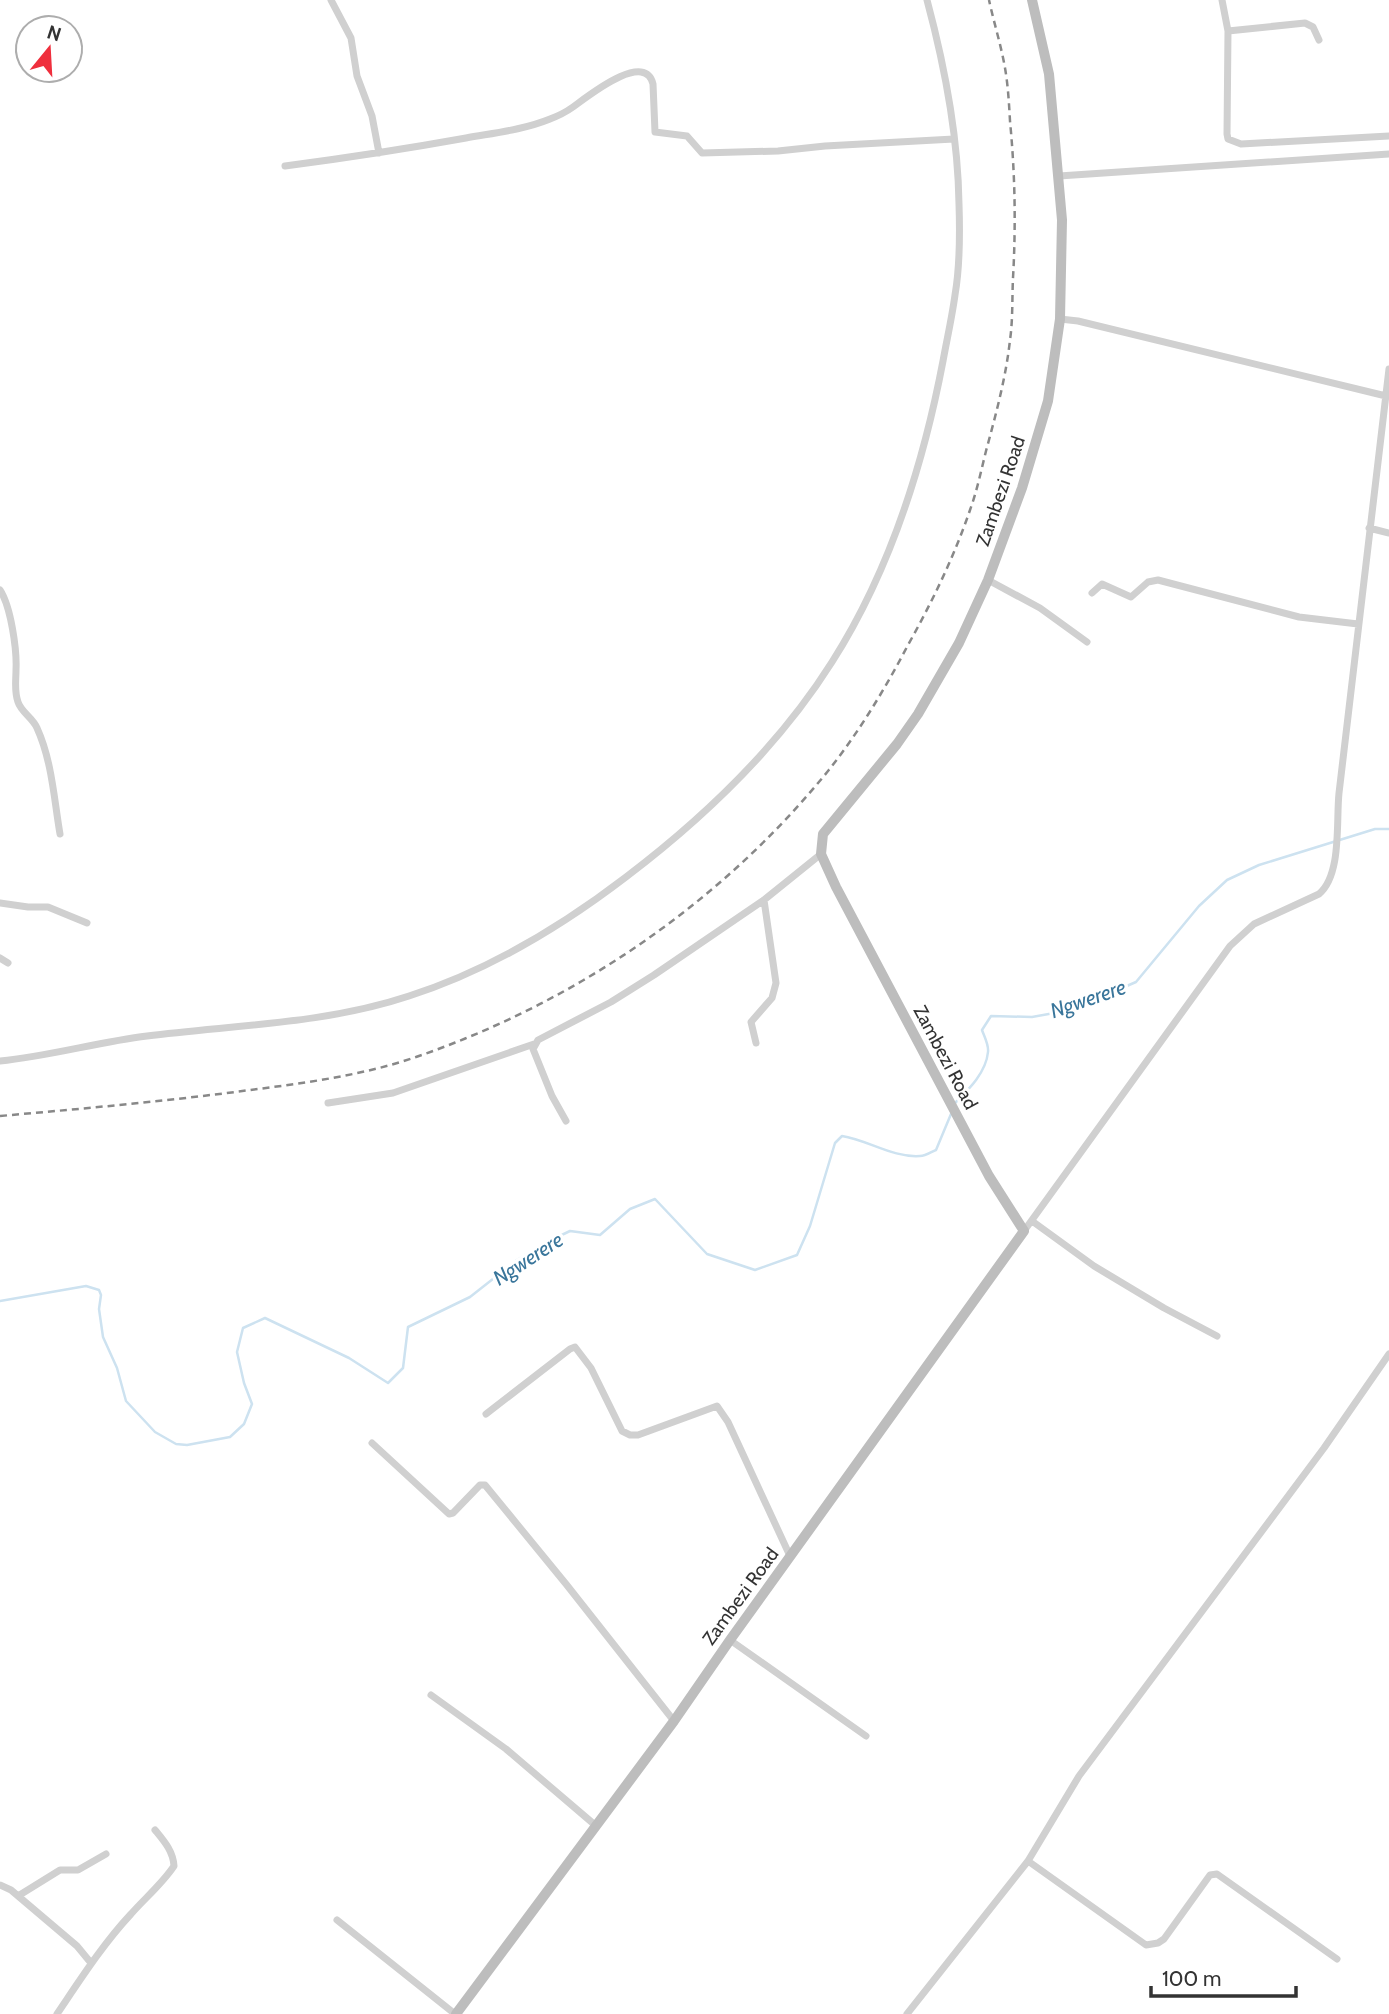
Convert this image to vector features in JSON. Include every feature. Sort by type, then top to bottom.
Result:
[{"type":"main road","name":"Zambezi Road","points":[[455,2014],[674,1721],[1024,1231],[989,1176],[821,854],[823,834],[897,744],[938,682],[959,643],[988,580],[1022,488],[1048,401],[1060,319],[1062,220],[1049,74],[1032,0]]},
{"type":"street","points":[[331,0],[351,37],[357,76],[372,116],[379,153]]},
{"type":"street","points":[[0,1060],[141,1037],[321,1017],[409,996],[463,975],[552,928],[604,894],[656,854],[730,788],[783,730],[830,666],[853,628],[876,581],[897,532],[919,466],[935,405],[956,292],[959,205],[948,88],[928,0]]},
{"type":"street","points":[[1222,0],[1228,31],[1228,139],[1241,144],[1389,136]]},
{"type":"street","points":[[1228,31],[1305,23],[1313,27],[1319,40]]},
{"type":"street","points":[[285,166],[379,153],[533,125],[560,115],[609,83],[641,71],[652,78],[655,132],[687,136],[702,153],[778,151],[954,139]]},
{"type":"street","points":[[1059,176],[1389,154]]},
{"type":"street","points":[[1060,319],[1078,321],[1386,396]]},
{"type":"street","points":[[1024,1231],[1230,946],[1254,924],[1319,894],[1330,880],[1335,862],[1336,828],[1358,624],[1389,369]]},
{"type":"street","points":[[1370,528],[1389,533]]},
{"type":"street","points":[[988,580],[1040,608],[1087,642]]},
{"type":"street","points":[[1092,593],[1102,583],[1130,597],[1148,582],[1158,580],[1300,617],[1358,624]]},
{"type":"street","points":[[0,590],[9,615],[13,639],[16,671],[14,682],[18,704],[37,726],[53,787],[60,834]]},
{"type":"street","points":[[328,1103],[393,1093],[534,1044],[611,1002],[764,900],[821,854]]},
{"type":"street","points":[[757,1043],[751,1021],[772,998],[776,983],[764,900]]},
{"type":"street","points":[[0,903],[48,907],[87,923]]},
{"type":"street","points":[[0,958],[8,963]]},
{"type":"street","points":[[534,1044],[533,1049],[552,1096],[566,1121]]},
{"type":"street","points":[[1032,1221],[1094,1266],[1217,1336]]},
{"type":"street","points":[[485,1414],[575,1347],[591,1368],[622,1431],[630,1435],[638,1435],[717,1406],[728,1422],[790,1556]]},
{"type":"street","points":[[907,2014],[1028,1861],[1079,1776],[1324,1448],[1389,1354]]},
{"type":"street","points":[[372,1444],[451,1514],[480,1485],[485,1485],[674,1721]]},
{"type":"street","points":[[730,1640],[866,1736]]},
{"type":"street","points":[[431,1695],[506,1749],[595,1825]]},
{"type":"street","points":[[57,2014],[91,1963],[131,1913],[154,1891],[174,1866],[174,1857],[168,1845],[155,1830]]},
{"type":"street","points":[[18,1896],[60,1870],[78,1870],[106,1854]]},
{"type":"street","points":[[1028,1861],[1146,1945],[1164,1939],[1210,1875],[1217,1874],[1337,1959]]},
{"type":"street","points":[[0,1885],[18,1896],[76,1946],[91,1963]]},
{"type":"street","points":[[337,1920],[455,2014]]},
{"type":"waterway","name":"Ngwerere","points":[[954,1104],[976,1081],[987,1060],[988,1049],[982,1030],[991,1016],[1032,1017],[1071,1010],[1136,982],[1199,906],[1227,880],[1259,865],[1375,829],[1389,829]]},
{"type":"waterway","name":"Ngwerere","points":[[0,1301],[86,1286],[99,1290],[103,1337],[117,1368],[126,1401],[155,1432],[176,1444],[187,1445],[230,1437],[244,1424],[252,1404],[237,1352],[243,1328],[265,1318],[349,1358],[388,1383],[403,1368],[408,1327],[470,1297],[517,1260],[543,1244],[570,1231],[600,1235],[630,1209],[655,1199],[707,1254],[755,1270],[797,1255],[810,1226],[835,1143],[842,1136],[890,1152],[922,1156],[936,1150],[951,1114]]},
{"type":"railway","points":[[0,1116],[281,1086],[349,1075],[416,1057],[533,1008],[642,943],[693,905],[741,864],[786,819],[828,771],[861,726],[926,612],[964,528],[997,409],[1011,332],[1014,199],[1007,81],[989,0]]}]
